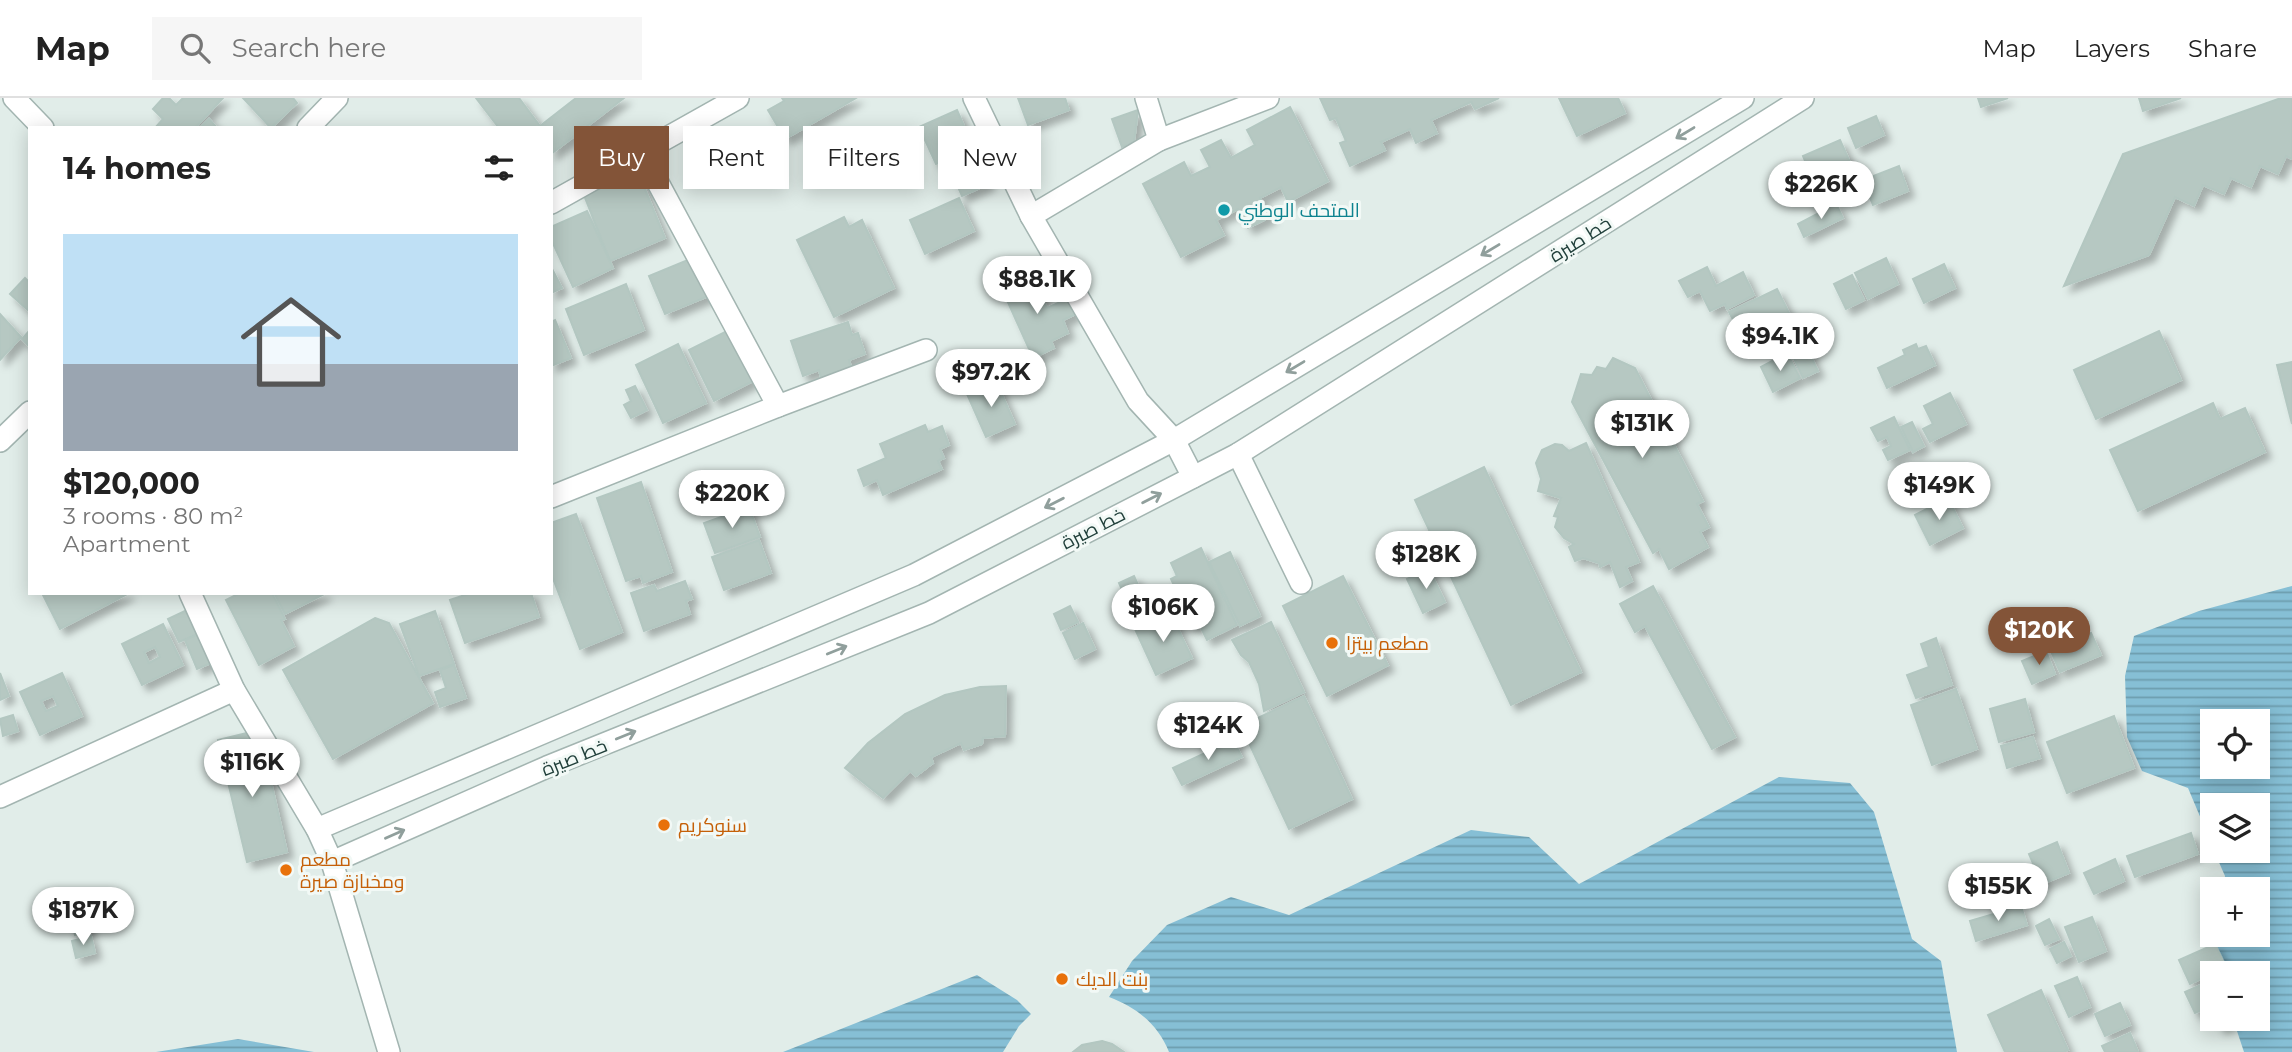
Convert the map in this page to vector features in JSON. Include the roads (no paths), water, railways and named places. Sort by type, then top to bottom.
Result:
[{"type":"street","points":[[14,98],[41,126]]},
{"type":"street","points":[[310,126],[337,98]]},
{"type":"street","points":[[669,138],[738,98]]},
{"type":"street","points":[[974,98],[1031,216],[1138,401],[1174,440],[1193,477]]},
{"type":"street","points":[[1146,98],[1159,140]]},
{"type":"street","points":[[1031,216],[1159,140],[1268,98]]},
{"type":"street","name":"خط صيرة","points":[[317,828],[914,575],[1174,440],[1743,98]]},
{"type":"street","name":"خط صيرة","points":[[332,862],[547,767],[929,612],[1238,454],[1803,98]]},
{"type":"street","points":[[553,202],[576,189]]},
{"type":"street","points":[[661,189],[778,405]]},
{"type":"street","points":[[553,496],[778,405],[926,350]]},
{"type":"street","points":[[0,441],[28,414]]},
{"type":"street","points":[[1238,454],[1301,583]]},
{"type":"street","points":[[191,595],[234,690],[317,828],[332,862],[389,1052]]},
{"type":"street","points":[[0,797],[234,690]]},
{"type":"water","points":[[2292,586],[2292,1052],[2244,1052],[2237,1031],[2270,1031],[2270,961],[2212,959],[2214,947],[2270,947],[2270,877],[2225,877],[2219,863],[2270,863],[2270,793],[2200,793],[2200,816],[2188,788],[2142,771],[2127,737],[2125,676],[2134,636],[2199,611]]},
{"type":"water","points":[[1779,777],[1850,783],[1874,812],[1912,939],[1941,961],[1957,1052],[1169,1052],[1159,1033],[1145,1018],[1109,997],[1132,961],[1167,925],[1231,897],[1289,915],[1471,830],[1529,837],[1579,884]]},
{"type":"water","points":[[977,975],[1017,1000],[1031,1014],[1019,1026],[1003,1052],[783,1052]]},
{"type":"water","points":[[238,1039],[314,1052],[156,1052]]},
{"type":"place","name":"المتحف الوطني","points":[[1224,210]]},
{"type":"place","name":"مطعم بيتزا","points":[[1332,643]]},
{"type":"place","name":"سنوكريم","points":[[664,825]]},
{"type":"place","name":"مطعم ومخبازة صيرة","points":[[286,870]]},
{"type":"place","name":"بنت الديك","points":[[1062,979]]}]
